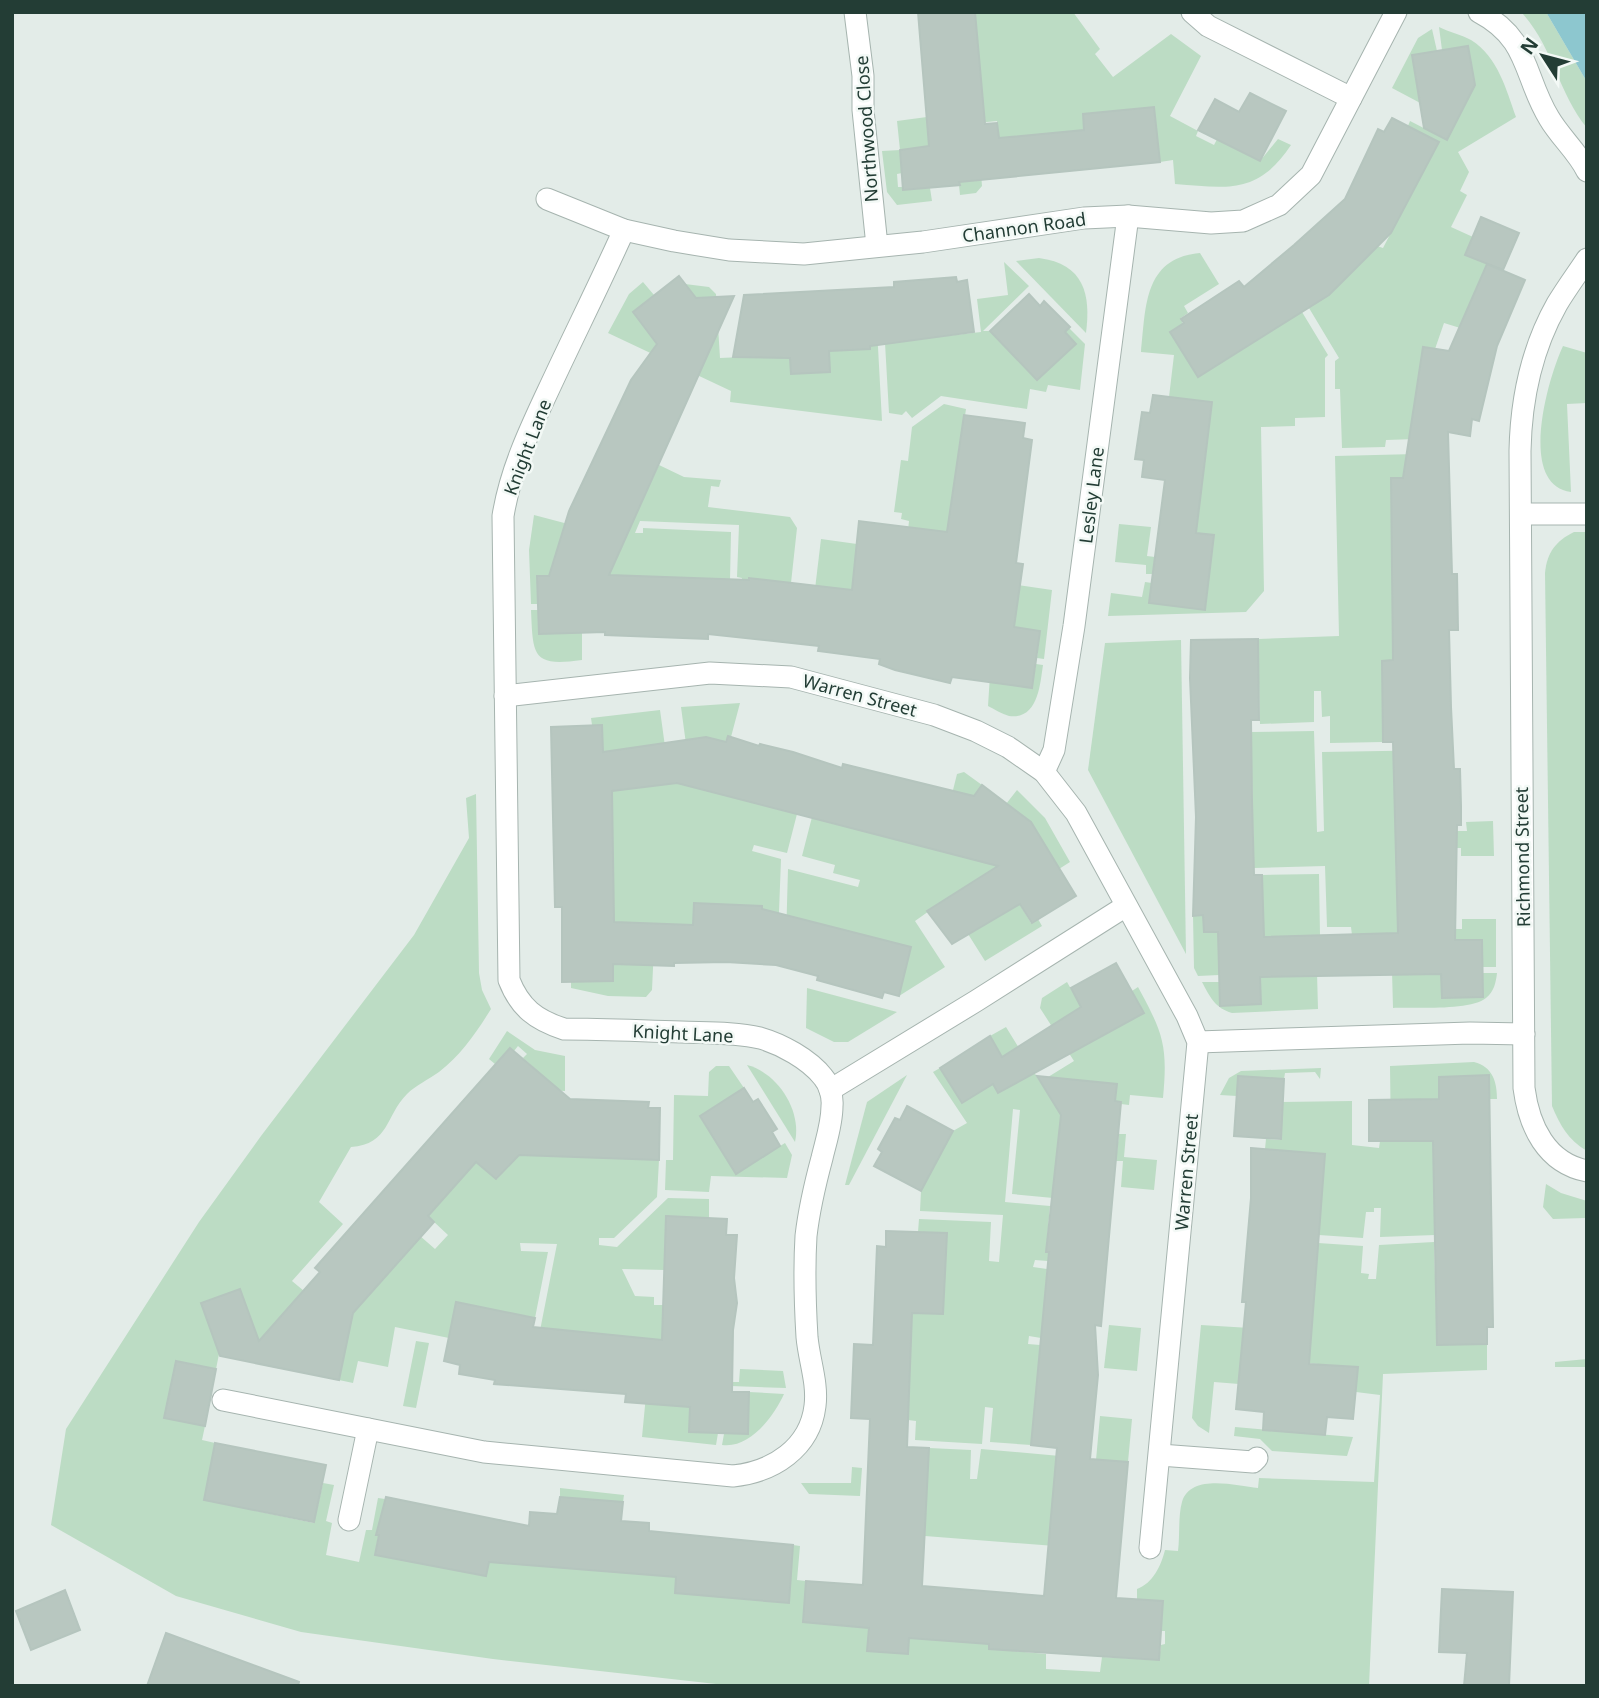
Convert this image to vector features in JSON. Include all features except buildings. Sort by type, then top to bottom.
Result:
[{"type":"street","name":"Northwood Close","points":[[855,12],[877,247]]},
{"type":"street","points":[[1192,12],[1208,26],[1350,98]]},
{"type":"street","name":"Channon Road","points":[[547,199],[624,230],[686,243],[804,254],[923,242],[1084,218],[1128,216],[1222,223],[1243,221],[1265,213],[1290,196],[1311,174],[1396,12]]},
{"type":"street","points":[[1479,12],[1506,31],[1519,46],[1548,117],[1587,171]]},
{"type":"street","name":"Lesley Lane","points":[[1044,772],[1054,750],[1074,626],[1128,216]]},
{"type":"street","name":"Knight Lane","points":[[624,230],[535,418],[506,496],[502,535],[509,980],[514,994],[525,1010],[543,1023],[564,1029],[723,1033],[762,1039],[791,1052],[811,1065],[824,1077],[830,1090]]},
{"type":"street","name":"Richmond Street","points":[[1587,259],[1556,305],[1526,381],[1520,417],[1524,1088],[1527,1109],[1541,1142],[1552,1154],[1566,1163],[1587,1171]]},
{"type":"street","points":[[1521,514],[1587,514]]},
{"type":"street","name":"Warren Street","points":[[505,696],[710,673],[791,677],[934,715],[1008,747],[1044,772],[1076,813],[1187,1016],[1198,1042],[1150,1548]]},
{"type":"street","points":[[223,1399],[484,1452],[733,1476],[759,1472],[781,1461],[806,1433],[815,1406],[806,1324],[805,1267],[810,1209],[831,1119],[833,1104],[830,1090],[1126,906]]},
{"type":"street","points":[[1198,1042],[1524,1034]]},
{"type":"street","points":[[349,1520],[368,1429]]},
{"type":"street","points":[[1160,1455],[1253,1462],[1258,1458]]},
{"type":"green space","points":[[976,12],[1073,12],[1100,49],[1095,54],[1113,77],[1171,34],[1201,56],[1170,116],[1198,131],[1196,136],[1214,145],[1233,109],[1240,112],[1225,143],[1260,161],[1278,139],[1291,145],[1279,161],[1254,180],[1226,187],[1194,186],[1175,184],[1173,160],[1160,162],[1154,107],[1083,114],[1088,169],[1063,172],[1059,172],[1055,133],[999,138],[997,121],[977,123],[982,186],[976,193],[960,195],[955,144],[900,150],[897,121],[927,117],[919,29],[976,24]]},
{"type":"green space","points":[[1521,12],[1546,12],[1587,82],[1587,128],[1569,100],[1541,40]]},
{"type":"green space","points":[[1439,27],[1471,40],[1488,55],[1500,74],[1516,117],[1458,152],[1469,172],[1460,191],[1467,195],[1451,227],[1473,237],[1466,255],[1487,264],[1464,317],[1499,340],[1444,323],[1435,349],[1423,347],[1411,426],[1416,439],[1386,440],[1385,447],[1342,448],[1340,389],[1335,389],[1335,361],[1339,358],[1306,303],[1377,246],[1383,248],[1438,142],[1408,126],[1410,121],[1447,140],[1456,122],[1392,88],[1418,38],[1432,29],[1437,51],[1412,55],[1474,86],[1468,46],[1442,50]]},
{"type":"green space","points":[[900,150],[902,173],[897,174],[898,187],[903,187],[904,190],[930,188],[932,201],[897,205],[887,192],[882,151]]},
{"type":"green space","points":[[1200,253],[1219,284],[1184,306],[1188,313],[1181,318],[1198,377],[1284,323],[1299,307],[1328,355],[1325,358],[1325,417],[1295,418],[1295,426],[1261,427],[1264,591],[1246,612],[1108,616],[1111,593],[1142,597],[1145,582],[1152,583],[1149,603],[1204,610],[1214,535],[1184,531],[1202,484],[1212,403],[1169,397],[1174,355],[1141,352],[1147,303],[1158,275],[1167,264],[1181,257]]},
{"type":"green space","points":[[1039,258],[1066,267],[1081,283],[1087,306],[1086,333],[1016,261]]},
{"type":"green space","points":[[1004,262],[1029,286],[983,331],[990,331],[1037,380],[1076,344],[1065,332],[1069,328],[1085,344],[1080,390],[1048,385],[1046,392],[1030,389],[1027,409],[941,396],[912,418],[906,411],[902,415],[889,413],[885,343],[981,332],[977,299],[1008,295]]},
{"type":"green space","points":[[643,282],[654,295],[633,312],[657,343],[706,311],[685,284],[709,287],[716,294],[720,358],[742,357],[740,315],[746,315],[790,354],[791,374],[830,372],[829,351],[870,349],[867,293],[875,292],[882,421],[730,402],[731,391],[608,333],[629,294]]},
{"type":"green space","points":[[1563,346],[1587,353],[1587,403],[1567,404],[1571,492],[1555,485],[1545,471],[1541,451],[1545,404]]},
{"type":"green space","points":[[944,404],[966,409],[946,546],[907,540],[909,521],[901,519],[902,513],[894,512],[901,460],[908,461],[912,427]]},
{"type":"green space","points":[[1416,454],[1442,659],[1382,661],[1383,742],[1330,743],[1330,716],[1322,717],[1321,691],[1314,691],[1314,722],[1260,724],[1258,639],[1339,636],[1335,456]]},
{"type":"green space","points":[[659,465],[684,477],[721,480],[719,487],[711,486],[708,507],[790,517],[797,528],[791,583],[735,632],[742,578],[737,577],[739,525],[640,521],[635,533],[643,533],[643,528],[731,532],[730,580],[537,577],[538,604],[531,604],[529,550],[534,515],[606,534],[635,516]]},
{"type":"green space","points":[[1119,524],[1151,527],[1147,556],[1155,557],[1153,574],[1146,574],[1146,565],[1115,562]]},
{"type":"green space","points":[[1574,532],[1587,532],[1587,1151],[1565,1132],[1552,1106],[1545,573],[1554,548]]},
{"type":"green space","points":[[821,539],[857,544],[858,648],[815,589]]},
{"type":"green space","points":[[996,582],[1052,590],[1044,659],[1037,658],[1040,631],[1000,625],[1032,688],[1036,664],[1043,665],[1036,700],[1026,713],[1019,716],[1009,716],[988,706]]},
{"type":"green space","points":[[531,610],[538,610],[539,634],[582,632],[582,660],[553,662],[538,655],[533,638]]},
{"type":"green space","points":[[1181,640],[1186,954],[1088,770],[1105,643]]},
{"type":"green space","points":[[740,703],[731,737],[728,736],[698,788],[797,814],[787,853],[754,845],[752,851],[781,859],[778,939],[761,938],[762,906],[694,903],[693,925],[655,924],[652,990],[646,997],[608,996],[571,988],[571,982],[612,926],[614,917],[612,796],[603,782],[602,726],[592,725],[591,718],[660,710],[670,783],[691,781],[681,707]]},
{"type":"green space","points":[[1314,731],[1317,832],[1324,831],[1322,752],[1443,750],[1453,831],[1467,831],[1466,822],[1493,821],[1494,856],[1461,856],[1461,848],[1449,848],[1449,929],[1462,929],[1462,919],[1496,919],[1496,967],[1482,967],[1442,997],[1483,997],[1482,973],[1497,973],[1493,990],[1486,998],[1456,1007],[1393,1008],[1391,934],[1352,935],[1351,927],[1327,927],[1325,866],[1254,868],[1251,732]]},
{"type":"green space","points":[[964,772],[982,785],[957,818],[1006,804],[1017,790],[1045,818],[1070,862],[1059,869],[1002,875],[1031,923],[1038,919],[1042,926],[985,961],[946,899],[915,921],[945,967],[899,996],[911,948],[786,939],[788,869],[858,887],[860,880],[833,873],[835,865],[802,856],[812,817],[943,830],[957,774]]},
{"type":"green space","points":[[476,794],[479,973],[482,990],[491,1009],[474,1035],[454,1058],[407,1094],[380,1135],[364,1145],[351,1147],[319,1202],[343,1224],[292,1281],[304,1291],[309,1284],[348,1318],[404,1222],[435,1249],[448,1235],[418,1207],[466,1152],[497,1179],[510,1164],[457,1107],[472,1090],[503,1116],[541,1074],[523,1058],[527,1054],[518,1046],[514,1051],[510,1048],[495,1064],[489,1059],[507,1031],[535,1050],[565,1056],[565,1091],[543,1090],[547,1105],[546,1156],[659,1160],[657,1197],[614,1238],[599,1238],[599,1245],[617,1247],[668,1198],[709,1199],[709,1218],[666,1217],[665,1270],[622,1269],[635,1296],[654,1297],[654,1305],[676,1305],[725,1382],[739,1382],[740,1369],[783,1371],[786,1388],[731,1386],[689,1432],[718,1433],[716,1445],[642,1437],[649,1364],[621,1360],[623,1336],[556,1329],[553,1354],[536,1351],[557,1244],[520,1243],[521,1251],[548,1252],[535,1318],[456,1302],[449,1338],[395,1327],[388,1367],[358,1361],[353,1383],[339,1380],[347,1340],[290,1329],[282,1369],[267,1366],[240,1289],[201,1303],[219,1354],[216,1369],[176,1362],[164,1418],[205,1426],[202,1440],[215,1443],[204,1500],[314,1523],[323,1483],[334,1485],[326,1521],[332,1523],[326,1555],[359,1562],[366,1530],[372,1530],[378,1498],[385,1499],[375,1554],[486,1576],[499,1519],[506,1521],[504,1544],[526,1565],[645,1574],[680,1534],[675,1593],[788,1603],[793,1545],[800,1546],[797,1580],[806,1581],[803,1622],[860,1627],[870,1610],[867,1651],[908,1654],[911,1613],[977,1591],[993,1592],[989,1649],[1046,1654],[1046,1669],[1100,1672],[1102,1657],[1159,1660],[1161,1645],[1165,1644],[1165,1631],[1161,1631],[1163,1601],[1137,1599],[1137,1589],[1148,1583],[1156,1573],[1165,1550],[1178,1551],[1181,1508],[1187,1493],[1195,1487],[1215,1483],[1258,1488],[1259,1478],[1374,1482],[1380,1395],[1356,1392],[1357,1367],[1241,1358],[1239,1384],[1214,1382],[1209,1433],[1198,1426],[1192,1418],[1201,1325],[1250,1328],[1318,1243],[1363,1246],[1361,1273],[1369,1274],[1368,1279],[1376,1279],[1379,1245],[1434,1242],[1437,1345],[1487,1344],[1487,1370],[1383,1374],[1369,1686],[734,1686],[493,1659],[301,1632],[176,1596],[51,1525],[66,1429],[199,1222],[414,935],[469,838],[466,798]]},
{"type":"green space","points":[[1319,874],[1320,935],[1316,936],[1318,1009],[1232,1013],[1217,1005],[1202,982],[1220,982],[1220,1006],[1261,1004],[1260,947],[1219,975],[1198,976],[1194,968],[1193,916],[1203,915],[1204,932],[1263,931],[1262,875]]},
{"type":"green space","points":[[1067,982],[1099,1038],[1144,1013],[1132,991],[1138,987],[1162,1040],[1165,1065],[1163,1098],[1130,1095],[1129,1105],[1121,1104],[1122,1102],[1115,1101],[1117,1085],[1085,1201],[1012,1194],[1020,1110],[1013,1109],[1005,1202],[1050,1206],[1046,1251],[1049,1252],[1048,1261],[1035,1260],[1033,1267],[1047,1269],[1041,1338],[1029,1336],[1028,1344],[1040,1345],[1031,1445],[990,1442],[993,1408],[985,1407],[982,1444],[915,1440],[916,1421],[908,1420],[912,1313],[943,1314],[947,1234],[918,1232],[919,1219],[991,1222],[989,1261],[999,1262],[1003,1215],[920,1211],[921,1191],[953,1131],[967,1123],[933,1072],[940,1068],[962,1103],[1011,1072],[990,1036],[1006,1027],[1040,1082],[1074,1061],[1040,1008],[1042,998]]},
{"type":"green space","points":[[807,988],[897,1012],[848,1042],[834,1042],[806,1028]]},
{"type":"green space","points":[[1474,1062],[1490,1071],[1497,1099],[1490,1099],[1489,1075],[1439,1077],[1440,1133],[1435,1235],[1380,1237],[1381,1208],[1374,1208],[1374,1212],[1366,1212],[1363,1238],[1319,1235],[1265,1149],[1266,1139],[1280,1140],[1282,1102],[1352,1101],[1352,1145],[1379,1148],[1380,1141],[1391,1141],[1390,1066]]},
{"type":"green space","points":[[747,1065],[769,1076],[785,1095],[795,1118],[795,1142]]},
{"type":"green space","points":[[716,1066],[729,1066],[744,1088],[700,1117],[736,1173],[785,1143],[792,1155],[787,1178],[711,1176],[709,1192],[665,1190],[666,1160],[673,1160],[674,1095],[708,1096],[709,1072]]},
{"type":"green space","points":[[1321,1068],[1320,1079],[1315,1072],[1285,1073],[1284,1079],[1239,1076],[1237,1096],[1220,1095],[1229,1078],[1241,1071]]},
{"type":"green space","points":[[907,1075],[849,1185],[845,1185],[867,1102]]},
{"type":"green space","points":[[1119,1134],[1126,1134],[1124,1157],[1157,1160],[1154,1190],[1121,1187],[1123,1161],[1116,1161]]},
{"type":"green space","points":[[1546,1184],[1561,1193],[1587,1201],[1587,1359],[1585,1218],[1553,1219],[1543,1207]]},
{"type":"green space","points":[[1109,1325],[1141,1328],[1137,1371],[1104,1368]]},
{"type":"green space","points":[[416,1341],[429,1343],[416,1408],[403,1406]]},
{"type":"green space","points":[[1587,1359],[1587,1367],[1555,1367],[1555,1362]]},
{"type":"green space","points":[[749,1392],[784,1394],[760,1429],[742,1442],[722,1445],[724,1434],[748,1434]]},
{"type":"green space","points":[[1100,1416],[1132,1419],[1128,1462],[1096,1460]]},
{"type":"green space","points":[[1235,1427],[1353,1437],[1347,1456],[1272,1451],[1260,1439],[1234,1436]]},
{"type":"green space","points":[[929,1448],[971,1450],[970,1479],[977,1479],[981,1449],[1082,1458],[1120,1551],[925,1536]]},
{"type":"green space","points":[[852,1467],[862,1468],[860,1496],[809,1494],[801,1483],[851,1483]]},
{"type":"green space","points":[[560,1488],[624,1495],[623,1502],[560,1497]]},
{"type":"water","points":[[1546,12],[1587,12],[1587,82]]}]
